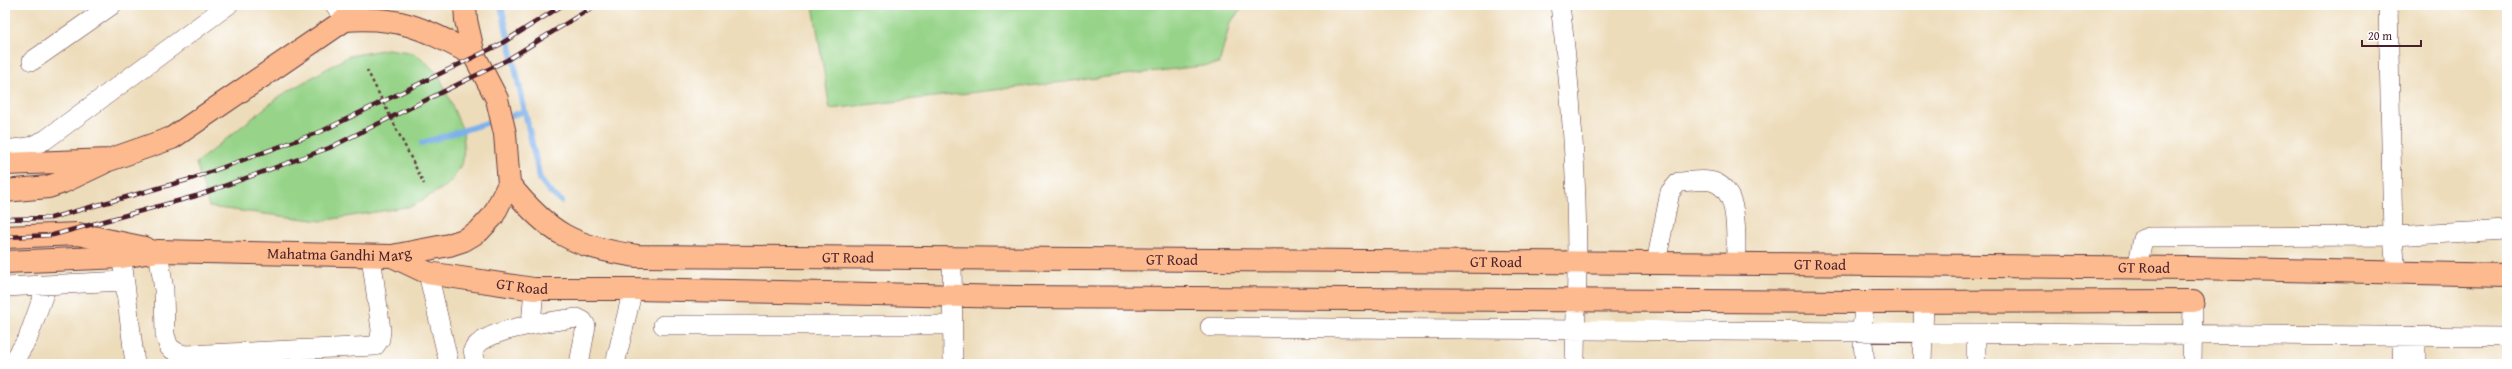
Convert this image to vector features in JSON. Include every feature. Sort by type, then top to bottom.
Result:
[{"type":"main road","points":[[465,5],[466,20],[474,55],[498,99],[505,134],[509,184]]},
{"type":"main road","points":[[5,191],[48,187],[63,182],[109,160],[172,138],[345,10],[366,18],[398,21],[432,33],[474,55]]},
{"type":"main road","points":[[5,164],[109,160]]},
{"type":"main road","name":"GT Road","points":[[509,184],[526,206],[553,230],[584,246],[603,251],[637,256],[1577,262],[2137,268],[2507,275]]},
{"type":"main road","name":"Mahatma Gandhi Marg","points":[[5,262],[122,257],[158,251],[382,256],[464,240],[479,231],[493,216],[509,184]]},
{"type":"main road","points":[[5,237],[78,234],[158,251]]},
{"type":"main road","name":"GT Road","points":[[382,256],[428,273],[534,289],[633,289],[954,296],[1864,302],[2193,301]]},
{"type":"street","points":[[32,61],[112,5]]},
{"type":"street","points":[[5,150],[29,147],[45,140],[228,5]]},
{"type":"street","points":[[1560,5],[1569,82],[1577,262],[1575,364]]},
{"type":"street","points":[[2388,5],[2393,236],[2396,273]]},
{"type":"street","points":[[1656,263],[1670,192],[1678,182],[1710,181],[1722,186],[1734,202],[1736,264]]},
{"type":"street","points":[[2137,268],[2140,246],[2143,239],[2149,238],[2393,236],[2507,230]]},
{"type":"street","points":[[158,251],[164,290],[165,335],[169,347],[176,352],[185,355],[375,346],[380,339],[381,330],[382,256]]},
{"type":"street","points":[[122,257],[123,281],[135,364]]},
{"type":"street","points":[[952,259],[954,296],[953,364]]},
{"type":"street","points":[[428,273],[449,364]]},
{"type":"street","points":[[5,287],[123,281]]},
{"type":"street","points":[[12,364],[28,338],[47,284]]},
{"type":"street","points":[[531,324],[534,289]]},
{"type":"street","points":[[615,364],[633,289]]},
{"type":"street","points":[[1922,364],[1924,301]]},
{"type":"street","points":[[2192,364],[2193,301]]},
{"type":"street","points":[[1864,302],[1862,332],[1865,364]]},
{"type":"street","points":[[476,364],[473,350],[476,344],[482,340],[531,324],[577,318],[584,321],[586,326],[579,364]]},
{"type":"street","points":[[662,326],[953,325]]},
{"type":"street","points":[[1210,327],[2507,337]]},
{"type":"street","points":[[1976,333],[1976,364]]},
{"type":"street","points":[[2402,364],[2410,336]]},
{"type":"street","points":[[2410,336],[2416,364]]},
{"type":"path","points":[[367,70],[424,184]]},
{"type":"green space","points":[[813,5],[1244,5],[1230,23],[1219,64],[830,109]]},
{"type":"green space","points":[[388,49],[409,52],[419,56],[439,75],[463,131],[463,161],[453,179],[446,186],[412,206],[321,221],[209,207],[196,163],[280,96],[349,56]]},
{"type":"waterway","points":[[501,5],[540,179],[550,192],[561,201]]},
{"type":"waterway","points":[[513,115],[525,111]]},
{"type":"waterway","points":[[422,143],[490,122]]},
{"type":"railway","points":[[5,219],[51,218],[191,179],[322,131],[499,45],[563,5]]},
{"type":"railway","points":[[5,237],[53,235],[196,196],[329,148],[507,60],[596,5]]}]
